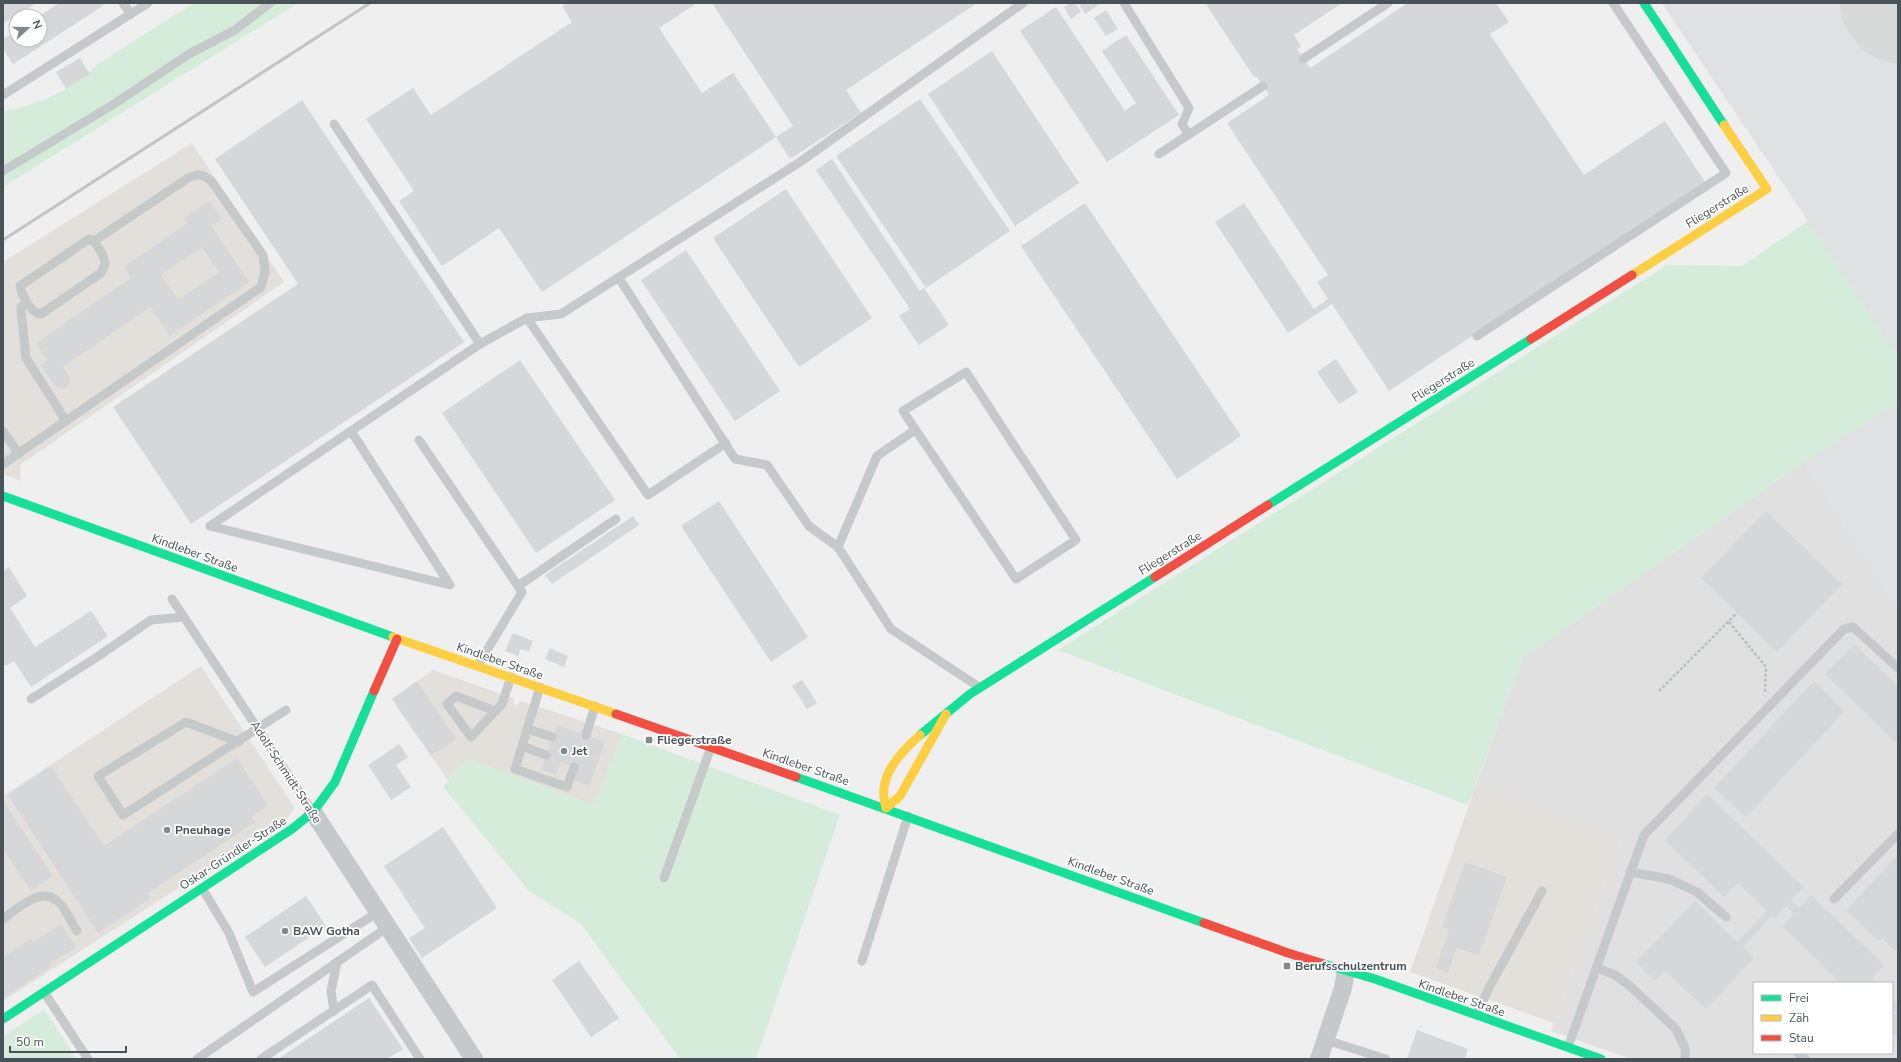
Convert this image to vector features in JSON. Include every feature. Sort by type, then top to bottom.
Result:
[{"type":"street","name":"Fliegerstraße","points":[[886,808],[883,787],[895,761],[923,730],[980,688],[1767,189],[1644,3]]},
{"type":"street","name":"Kindleber Straße","points":[[3,496],[397,639],[478,665],[886,808],[1294,955],[1476,1015],[1601,1059]]},
{"type":"street","name":"Oskar-Gründler-Straße","points":[[3,1019],[292,829],[313,812],[335,782],[397,639]]},
{"type":"street","name":"Fliegerstraße","points":[[886,808],[900,796],[907,786],[917,765],[946,714]]},
{"type":"street","name":"Adolf-Schmidt-Straße","points":[[313,812],[474,1059]]},
{"type":"street","points":[[1319,1059],[1346,971]]},
{"type":"lane","points":[[123,3],[131,14]]},
{"type":"lane","points":[[3,96],[148,3]]},
{"type":"lane","points":[[3,171],[114,104],[189,54],[235,30],[270,3]]},
{"type":"lane","points":[[351,431],[450,585],[210,526],[480,344],[526,318],[561,314],[800,162],[1023,3]]},
{"type":"lane","points":[[1124,3],[1189,108],[1182,124],[1188,134]]},
{"type":"lane","points":[[1303,58],[1388,3]]},
{"type":"lane","points":[[1477,336],[1726,173],[1613,3]]},
{"type":"lane","points":[[1160,154],[1188,134],[1263,86]]},
{"type":"lane","points":[[334,124],[480,344]]},
{"type":"lane","points":[[3,464],[261,287],[264,280],[263,256],[212,182],[200,174],[195,174],[94,241],[89,240],[21,284],[20,288],[34,312],[41,314],[101,273],[105,264],[94,241]]},
{"type":"lane","points":[[619,278],[735,459],[768,465],[809,526],[838,547],[891,629],[980,688]]},
{"type":"lane","points":[[27,302],[21,307],[20,310],[26,358],[66,421]]},
{"type":"lane","points":[[526,318],[648,495],[726,443]]},
{"type":"lane","points":[[966,372],[1076,540],[1016,579],[915,430],[903,412],[966,372]]},
{"type":"lane","points":[[838,547],[877,456],[915,430]]},
{"type":"lane","points":[[3,431],[18,454]]},
{"type":"lane","points":[[420,440],[522,592],[478,665]]},
{"type":"lane","points":[[518,586],[616,520]]},
{"type":"lane","name":"Adolf-Schmidt-Straße","points":[[172,599],[313,812]]},
{"type":"lane","points":[[31,699],[97,657],[137,628],[151,620],[184,617]]},
{"type":"lane","points":[[1568,1047],[1644,835],[1844,629],[1853,627],[1860,632],[1898,668]]},
{"type":"lane","points":[[495,711],[456,696],[447,704],[471,737],[502,704],[511,677]]},
{"type":"lane","points":[[540,687],[516,769],[567,787],[574,767]]},
{"type":"lane","points":[[586,735],[595,706]]},
{"type":"lane","points":[[239,742],[186,722],[98,776],[123,815],[239,742],[286,710]]},
{"type":"lane","points":[[528,729],[552,737]]},
{"type":"lane","points":[[522,746],[546,755]]},
{"type":"lane","points":[[664,878],[711,747]]},
{"type":"lane","points":[[862,961],[908,816]]},
{"type":"lane","points":[[1834,899],[1898,834]]},
{"type":"lane","points":[[1630,872],[1669,878],[1697,892],[1726,917]]},
{"type":"lane","points":[[202,888],[229,933],[253,992],[383,920]]},
{"type":"lane","points":[[1476,1015],[1491,984],[1542,891]]},
{"type":"lane","points":[[3,919],[36,898],[50,897],[57,900],[77,931]]},
{"type":"lane","points":[[197,1059],[337,962],[383,920]]},
{"type":"lane","points":[[334,1011],[330,991],[337,962]]},
{"type":"lane","points":[[1597,968],[1615,975],[1630,986],[1676,1029],[1685,1048],[1685,1059]]},
{"type":"lane","points":[[261,1059],[372,985],[420,1059]]},
{"type":"lane","points":[[44,992],[88,1059]]},
{"type":"lane","points":[[1326,1040],[1386,1059]]},
{"type":"path","points":[[1659,691],[1737,613]]},
{"type":"path","points":[[1729,622],[1766,667],[1764,711]]},
{"type":"shaded area","points":[[1662,3],[1898,3],[1898,357],[1808,221]]},
{"type":"shaded area","points":[[192,143],[284,282],[20,465],[21,481],[3,474],[3,262]]},
{"type":"shaded area","points":[[1898,402],[1898,610],[1804,462]]},
{"type":"shaded area","points":[[1804,462],[1898,610],[1898,1059],[1631,1059],[1551,1031],[1621,839],[1476,785],[1523,658]]},
{"type":"shaded area","points":[[201,666],[294,807],[293,811],[287,818],[3,1001],[3,796]]},
{"type":"shaded area","points":[[433,670],[513,698],[515,707],[521,701],[622,734],[594,805],[467,759],[448,780],[392,699]]},
{"type":"shaded area","points":[[1476,785],[1621,839],[1554,1023],[1410,972]]},
{"type":"green space","points":[[194,3],[298,3],[3,187],[3,112],[29,105],[55,95],[90,73],[99,63]]},
{"type":"green space","points":[[1808,221],[1898,357],[1898,402],[1804,462],[1523,658],[1468,805],[1058,650],[1667,265],[1742,266]]},
{"type":"green space","points":[[622,734],[840,815],[756,1059],[680,1059],[581,924],[529,891],[443,787],[467,759],[594,805]]},
{"type":"green space","points":[[44,1009],[77,1059],[3,1059],[3,1037]]},
{"type":"building","points":[[3,3],[36,3],[28,8],[8,8],[8,21],[3,24]]},
{"type":"building","points":[[59,3],[102,3],[103,6],[48,41],[48,11]]},
{"type":"building","points":[[567,3],[697,3],[659,28],[702,93],[733,73],[776,137],[542,292],[499,228],[442,266],[399,201],[414,191],[366,119],[413,88],[431,115],[572,22],[562,6]]},
{"type":"building","points":[[712,3],[977,3],[846,90],[861,113],[790,159],[776,137],[793,126]]},
{"type":"building","points":[[1071,3],[1075,3],[1081,12],[1071,19],[1064,7]]},
{"type":"building","points":[[1078,3],[1101,3],[1085,14]]},
{"type":"building","points":[[1205,3],[1342,3],[1294,35],[1301,46],[1297,49],[1310,68],[1408,3],[1496,3],[1509,22],[1490,34],[1584,175],[1665,121],[1705,182],[1389,391],[1332,304],[1288,333],[1215,222],[1244,203],[1314,309],[1328,299],[1317,282],[1328,275],[1227,123],[1269,95],[1256,76],[1254,77]]},
{"type":"building","points":[[1056,7],[1125,111],[1136,103],[1102,51],[1126,35],[1179,115],[1107,162],[1020,31]]},
{"type":"building","points":[[1106,10],[1118,29],[1106,36],[1094,18]]},
{"type":"building","points":[[8,36],[8,48],[38,48],[13,64],[3,49],[3,39]]},
{"type":"building","points":[[992,51],[1079,183],[1015,226],[928,94]]},
{"type":"building","points":[[80,58],[90,74],[66,89],[56,72]]},
{"type":"building","points":[[920,99],[1010,231],[926,288],[836,156]]},
{"type":"building","points":[[302,100],[464,342],[191,524],[113,407],[298,284],[215,159]]},
{"type":"building","points":[[832,159],[920,291],[924,288],[949,325],[919,345],[899,316],[910,309],[816,170]]},
{"type":"building","points":[[786,189],[872,318],[799,367],[713,238]]},
{"type":"building","points":[[210,201],[222,219],[211,226],[249,282],[170,336],[150,307],[63,367],[70,378],[70,382],[64,389],[57,388],[41,365],[47,360],[36,343],[131,278],[124,267],[187,223],[184,218]],"holes":[[[202,247],[219,272],[178,300],[161,275]]]},
{"type":"building","points":[[1085,203],[1241,436],[1177,479],[1021,246]]},
{"type":"building","points":[[686,250],[780,391],[735,421],[641,280]]},
{"type":"building","points":[[1336,359],[1358,392],[1339,404],[1317,372]]},
{"type":"building","points":[[520,360],[615,500],[536,553],[442,413]]},
{"type":"building","points":[[719,501],[808,637],[771,662],[681,526]]},
{"type":"building","points":[[1766,511],[1842,584],[1777,652],[1701,578]]},
{"type":"building","points":[[633,516],[639,525],[552,584],[545,575]]},
{"type":"building","points":[[9,567],[27,596],[10,608],[35,647],[91,611],[108,636],[31,687],[14,661],[5,666],[3,662],[3,571]]},
{"type":"building","points":[[513,633],[533,641],[529,652],[521,649],[518,656],[505,651]]},
{"type":"building","points":[[1854,644],[1898,686],[1898,744],[1825,674]]},
{"type":"building","points":[[550,648],[568,656],[564,667],[545,659]]},
{"type":"building","points":[[802,680],[817,703],[807,709],[792,686]]},
{"type":"building","points":[[417,681],[456,739],[431,756],[392,699]]},
{"type":"building","points":[[1814,681],[1845,711],[1746,817],[1714,788]]},
{"type":"building","points":[[557,725],[605,742],[589,786],[573,780],[578,768],[561,762],[556,775],[541,770]]},
{"type":"building","points":[[399,744],[408,757],[396,765],[411,787],[391,800],[368,765]]},
{"type":"building","points":[[237,758],[268,805],[251,817],[255,822],[148,893],[151,898],[98,933],[8,795],[51,766],[104,846]]},
{"type":"building","points":[[1707,794],[1804,887],[1791,900],[1799,908],[1811,895],[1884,965],[1872,978],[1876,982],[1840,982],[1782,926],[1794,914],[1786,906],[1775,918],[1772,916],[1743,947],[1754,958],[1706,1009],[1665,971],[1655,981],[1636,962],[1695,901],[1737,942],[1767,911],[1738,883],[1724,897],[1665,840]]},
{"type":"building","points":[[3,801],[53,876],[31,891],[3,849]]},
{"type":"building","points":[[443,827],[497,908],[422,958],[409,938],[425,928],[384,866]]},
{"type":"building","points":[[1898,855],[1898,948],[1895,951],[1882,938],[1879,941],[1846,910]]},
{"type":"building","points":[[1465,862],[1507,877],[1479,955],[1457,948],[1448,973],[1436,968],[1449,930],[1442,927]]},
{"type":"building","name":"BAW Gotha","points":[[306,896],[326,926],[265,967],[245,937]]},
{"type":"building","points":[[61,924],[76,947],[48,965],[50,967],[3,998],[3,957],[31,939],[33,942]]},
{"type":"building","points":[[579,961],[619,1018],[591,1037],[552,980]]},
{"type":"building","points":[[369,998],[403,1049],[387,1059],[278,1059]]},
{"type":"building","points":[[1893,999],[1898,1004],[1898,1038],[1893,1033],[1893,1016],[1896,1013],[1893,1009]]},
{"type":"building","points":[[1417,1030],[1468,1049],[1465,1059],[1407,1059]]},
{"type":"runway","points":[[1892,3],[1898,11]]},
{"type":"railway","points":[[3,240],[370,3]]},
{"type":"traffic: fast","points":[[1644,3],[1724,125]]},
{"type":"traffic: fast","points":[[1268,505],[1531,339]]},
{"type":"traffic: fast","points":[[3,496],[393,637]]},
{"type":"traffic: fast","points":[[920,735],[970,694],[1155,577]]},
{"type":"traffic: fast","points":[[3,1019],[292,829],[313,812],[335,782],[374,691]]},
{"type":"traffic: fast","points":[[796,777],[1204,923]]},
{"type":"traffic: fast","points":[[1324,964],[1375,979],[1601,1059]]},
{"type":"traffic: slow","points":[[1632,275],[1767,189],[1724,125]]},
{"type":"traffic: slow","points":[[393,637],[616,714]]},
{"type":"traffic: slow","points":[[920,735],[904,750],[891,767],[884,787],[886,808],[900,796],[946,714]]},
{"type":"traffic: jam","points":[[1531,339],[1632,275]]},
{"type":"traffic: jam","points":[[1155,577],[1268,505]]},
{"type":"traffic: jam","points":[[374,691],[397,639]]},
{"type":"traffic: jam","points":[[616,714],[796,777]]},
{"type":"traffic: jam","points":[[1204,923],[1288,953],[1324,964]]},
{"type":"place","name":"Fliegerstraße","points":[[649,740]]},
{"type":"place","name":"Jet","points":[[564,751]]},
{"type":"place","name":"Pneuhage","points":[[167,830]]},
{"type":"place","name":"BAW Gotha","points":[[285,931]]},
{"type":"place","name":"Berufsschulzentrum","points":[[1287,966]]}]
